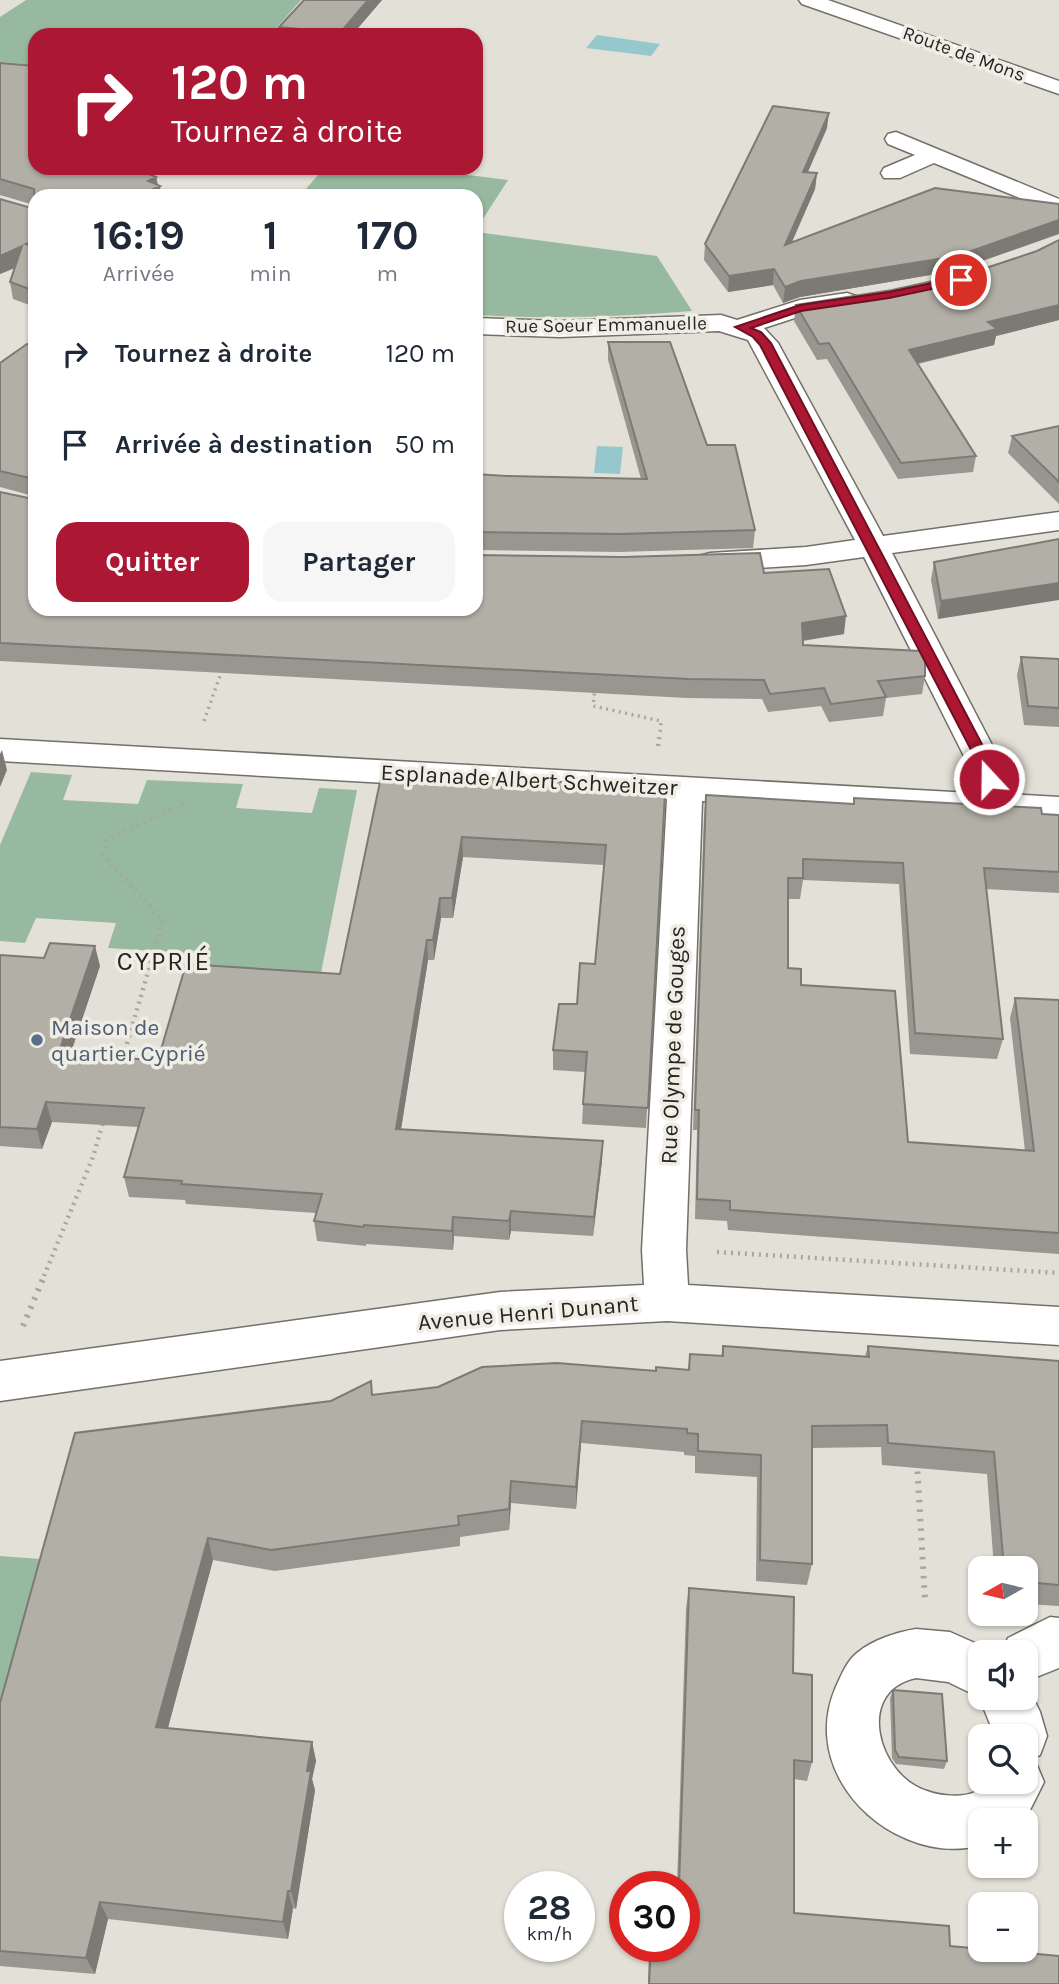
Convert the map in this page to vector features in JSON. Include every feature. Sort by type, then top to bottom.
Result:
[{"type":"street","name":"Route de Mons","points":[[809,0],[1059,89]]},
{"type":"street","name":"Route de Mons","points":[[823,0],[868,20]]},
{"type":"street","points":[[896,139],[1059,206]]},
{"type":"street","points":[[892,173],[932,156]]},
{"type":"street","name":"Rue Soeur Emmanuelle","points":[[483,326],[560,328],[698,322],[741,327],[800,308],[876,297]]},
{"type":"street","points":[[741,327],[757,334],[765,343],[874,548],[988,769],[989,805]]},
{"type":"street","points":[[683,563],[806,556],[1059,520]]},
{"type":"street","name":"Esplanade Albert Schweitzer","points":[[0,750],[1059,809]]},
{"type":"street","name":"Rue Olympe de Gouges","points":[[667,1302],[664,1250],[685,789]]},
{"type":"street","name":"Avenue Henri Dunant","points":[[1,1381],[500,1311],[667,1302],[1059,1326]]},
{"type":"street","points":[[1038,1649],[1050,1642],[1059,1643]]},
{"type":"street","points":[[957,1663],[901,1656],[875,1670],[857,1694],[851,1726],[857,1759],[877,1790],[906,1813],[940,1824],[974,1821],[1002,1804],[1009,1794]]},
{"type":"path","points":[[206,715],[224,662]]},
{"type":"path","points":[[596,681],[593,706],[661,721],[660,726]]},
{"type":"path","points":[[120,1065],[163,921],[103,855],[107,840],[191,800]]},
{"type":"path","points":[[1,1381],[93,1157],[104,1117]]},
{"type":"path","points":[[916,1452],[925,1603],[957,1663]]},
{"type":"green space","points":[[26,0],[301,0],[276,28],[28,28],[28,64],[0,62],[0,17]]},
{"type":"green space","points":[[318,175],[468,175],[508,180],[483,219],[483,189],[306,189]]},
{"type":"green space","points":[[483,233],[657,256],[692,311],[584,317],[483,315]]},
{"type":"green space","points":[[31,772],[72,775],[63,800],[138,804],[147,780],[243,784],[236,808],[312,813],[319,788],[357,790],[321,973],[203,965],[204,954],[108,948],[116,923],[36,918],[25,943],[0,941],[0,845]]},
{"type":"green space","points":[[0,1556],[40,1559],[0,1704]]},
{"type":"water","points":[[597,35],[660,44],[651,56],[586,48]]},
{"type":"water","points":[[597,446],[623,447],[620,474],[594,473]]},
{"type":"building","points":[[304,0],[368,0],[344,28],[279,27]]},
{"type":"building","points":[[0,63],[28,65],[28,175],[152,175],[156,177],[148,181],[160,186],[153,189],[34,189],[0,179]]},
{"type":"building","points":[[773,106],[829,113],[803,172],[817,173],[785,245],[935,188],[1059,204],[1059,220],[957,256],[801,281],[785,287],[774,269],[729,276],[705,244]]},
{"type":"building","points":[[0,199],[28,207],[28,288],[10,282],[22,246],[0,256]]},
{"type":"building","points":[[1059,240],[1059,305],[988,322],[997,329],[909,350],[976,456],[901,463],[829,343],[819,344],[796,305],[892,290],[974,272],[1037,251]]},
{"type":"building","points":[[608,342],[670,342],[707,445],[735,445],[755,530],[620,534],[483,532],[483,474],[647,479]]},
{"type":"building","points":[[28,344],[28,478],[0,471],[0,363]]},
{"type":"building","points":[[1059,426],[1059,482],[1012,436]]},
{"type":"building","points":[[0,492],[28,498],[28,616],[483,616],[483,555],[623,557],[760,553],[764,573],[829,569],[846,616],[802,623],[803,645],[921,651],[925,658],[925,676],[878,681],[886,697],[831,704],[824,688],[770,694],[764,680],[689,679],[0,643]]},
{"type":"building","points":[[1059,539],[1059,583],[941,601],[934,562]]},
{"type":"building","points":[[1021,657],[1059,659],[1059,708],[1028,706]]},
{"type":"building","points":[[382,772],[618,785],[617,790],[665,793],[648,1108],[583,1104],[587,1052],[553,1050],[559,1004],[577,1004],[580,963],[595,964],[606,845],[462,837],[452,898],[440,898],[433,940],[427,940],[396,1129],[603,1141],[594,1217],[511,1211],[509,1221],[453,1217],[452,1231],[363,1227],[314,1221],[322,1194],[124,1177],[144,1108],[46,1102],[37,1129],[0,1127],[0,955],[44,958],[50,943],[95,946],[58,1055],[158,1060],[186,964],[340,974]]},
{"type":"building","points":[[706,795],[854,804],[854,798],[1041,808],[1042,814],[1059,815],[1059,872],[984,868],[1003,1039],[915,1033],[903,863],[803,859],[803,878],[788,878],[788,968],[801,969],[801,985],[895,991],[908,1142],[1034,1151],[1015,998],[1059,1000],[1059,1233],[730,1210],[730,1201],[697,1199],[699,1110],[695,1110]]},
{"type":"building","points":[[723,1346],[869,1357],[868,1346],[1059,1361],[1059,1585],[1038,1583],[1038,1556],[1003,1556],[994,1452],[888,1443],[887,1425],[812,1426],[812,1564],[760,1560],[761,1455],[698,1451],[698,1434],[687,1433],[687,1429],[582,1421],[576,1487],[511,1481],[509,1509],[458,1516],[459,1525],[271,1550],[208,1538],[156,1727],[312,1742],[307,1771],[311,1771],[291,1891],[288,1891],[283,1922],[100,1902],[86,1958],[0,1951],[0,1703],[75,1433],[331,1401],[371,1381],[372,1395],[438,1387],[482,1367],[557,1363],[656,1371],[656,1367],[689,1370],[690,1354],[723,1356]]},
{"type":"building","points":[[689,1588],[794,1597],[793,1673],[812,1675],[812,1762],[794,1760],[794,1913],[949,1926],[950,1946],[968,1948],[968,1962],[1038,1962],[1038,1954],[1059,1956],[1059,1984],[649,1984],[650,1962],[700,1962],[700,1871],[680,1871]]},
{"type":"building","points":[[893,1690],[942,1694],[947,1761],[899,1757],[895,1750]]},
{"type":"place","name":"Maison de quartier Cyprié","points":[[37,1040]]},
{"type":"district","name":"CYPRIÉ","points":[[164,961]]},
{"type":"route","points":[[961,280],[889,295],[800,308],[741,327],[757,334],[765,343],[853,506],[988,769],[989,779]]}]
